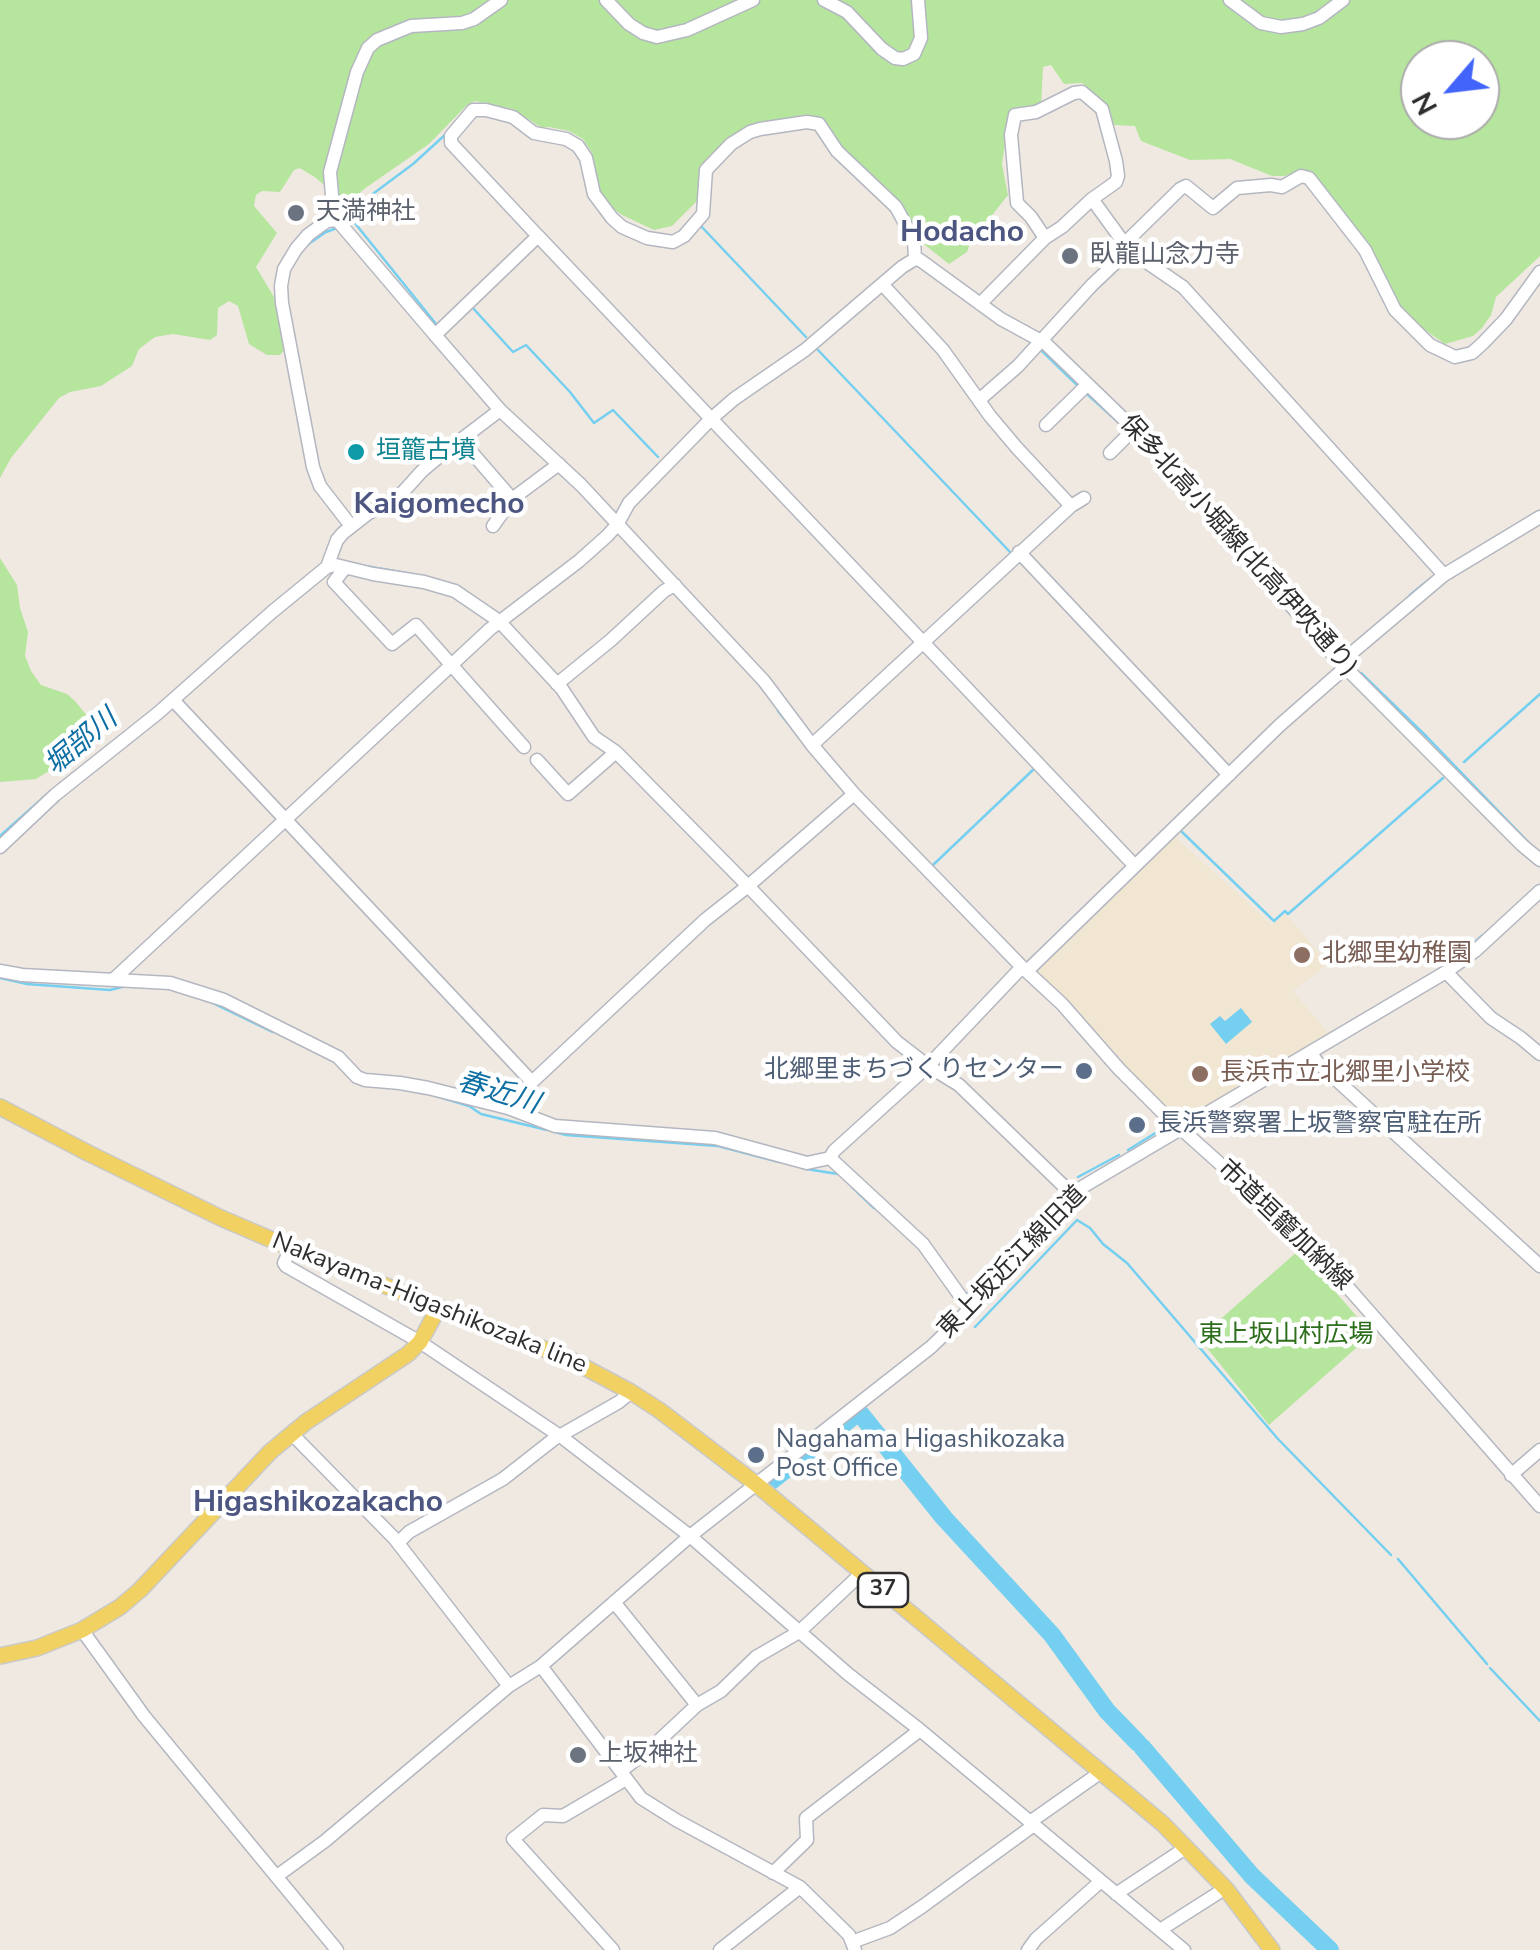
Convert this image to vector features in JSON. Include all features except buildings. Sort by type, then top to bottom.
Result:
[{"type":"main road","name":"Nakayama-Higashikozaka line","points":[[0,1107],[289,1253]]},
{"type":"main road","name":"Nakayama-Higashikozaka line","points":[[0,1117],[137,1188],[289,1253],[569,1359],[628,1395],[752,1487],[1183,1849],[1262,1950]]},
{"type":"main road","points":[[0,1656],[37,1648],[82,1630],[120,1608],[270,1452],[408,1354],[420,1342],[437,1311]]},
{"type":"main road","name":"Nakayama-Higashikozaka line","points":[[859,1576],[1102,1771],[1226,1888],[1272,1950]]},
{"type":"street","points":[[351,526],[320,486],[313,467],[282,303],[284,269],[308,235],[334,219],[330,172],[357,72],[368,48],[411,26],[462,24],[501,0]]},
{"type":"street","points":[[606,0],[629,24],[657,37],[687,30],[754,0]]},
{"type":"street","points":[[824,0],[847,12],[882,49],[903,59],[914,54],[921,38],[918,0]]},
{"type":"street","points":[[1230,0],[1261,22],[1282,27],[1319,18],[1343,0]]},
{"type":"street","points":[[983,301],[1046,238],[1116,182],[1116,161],[1102,109],[1082,92],[1036,112],[1016,114],[1011,136],[1016,203],[1032,217],[1046,238]]},
{"type":"street","points":[[113,980],[499,621],[579,561],[616,525],[708,416],[806,350],[915,256],[914,240],[896,207],[837,151],[819,124],[807,122],[760,129],[731,144],[706,170],[703,214],[684,236],[673,242],[648,238],[612,218],[594,194],[583,150],[572,142],[534,134],[513,117],[473,110],[451,136],[450,143],[708,416],[1135,866]]},
{"type":"street","points":[[979,400],[1042,341],[1186,186],[1213,208],[1237,188],[1282,186],[1305,176],[1314,181],[1365,250],[1395,310],[1416,333],[1455,357],[1472,353],[1535,291],[1540,272]]},
{"type":"street","points":[[1092,199],[1126,247],[1184,288],[1444,575]]},
{"type":"street","name":"市道垣籠加納線","points":[[334,219],[500,410],[559,464],[764,681],[854,794],[1062,1004],[1119,1068],[1293,1229],[1540,1506]]},
{"type":"street","points":[[435,335],[538,236]]},
{"type":"street","name":"保多北高小堀線(北高伊吹通り)","points":[[915,256],[983,301],[1001,319],[1042,341],[1084,389],[1134,429],[1168,462],[1344,665],[1540,860]]},
{"type":"street","points":[[882,285],[943,350],[1017,448],[1071,506]]},
{"type":"street","points":[[1046,425],[1084,389]]},
{"type":"street","points":[[327,567],[337,540],[351,526],[403,492],[422,471],[500,410]]},
{"type":"street","points":[[1110,453],[1134,429]]},
{"type":"street","points":[[460,440],[512,499]]},
{"type":"street","points":[[493,526],[512,499],[559,464]]},
{"type":"street","points":[[812,745],[1019,552],[1084,498]]},
{"type":"street","points":[[0,971],[170,983],[224,1000],[338,1056],[365,1080],[414,1086],[508,1108],[555,1126],[715,1138],[806,1163],[830,1158],[1344,665],[1444,575],[1540,517]]},
{"type":"street","points":[[1019,552],[1229,775]]},
{"type":"street","points":[[0,847],[55,795],[327,567],[336,565],[455,591],[499,621],[557,684],[594,737],[616,752],[897,1042],[959,1086],[1072,1195]]},
{"type":"street","points":[[345,568],[334,582],[392,644],[416,625],[524,746]]},
{"type":"street","points":[[557,684],[673,586]]},
{"type":"street","points":[[173,700],[532,1082]]},
{"type":"street","points":[[537,760],[568,794],[616,752]]},
{"type":"street","points":[[508,1108],[705,920],[854,794]]},
{"type":"street","name":"東上坂近江線旧道","points":[[277,1876],[325,1841],[509,1686],[541,1666],[690,1536],[931,1346],[1079,1189],[1446,972],[1540,891]]},
{"type":"street","points":[[1446,972],[1491,1018],[1540,1054]]},
{"type":"street","points":[[1311,1053],[1537,1256]]},
{"type":"street","points":[[830,1158],[924,1244],[970,1306]]},
{"type":"street","points":[[289,1253],[286,1266],[420,1342],[560,1436],[690,1536],[799,1632],[1184,1950]]},
{"type":"street","points":[[398,1543],[409,1532],[504,1479],[560,1436],[628,1395]]},
{"type":"street","points":[[292,1434],[398,1543],[509,1686]]},
{"type":"street","points":[[1511,1475],[1540,1450]]},
{"type":"street","points":[[613,1950],[513,1839],[543,1815],[562,1816],[623,1775],[696,1705],[721,1692],[756,1657],[799,1632],[859,1576]]},
{"type":"street","points":[[614,1602],[696,1705]]},
{"type":"street","points":[[82,1630],[144,1716],[336,1950]]},
{"type":"street","points":[[541,1666],[641,1798],[800,1887],[850,1935],[853,1946],[923,1906],[1094,1777]]},
{"type":"street","points":[[773,1872],[807,1840],[806,1818],[920,1730]]},
{"type":"street","points":[[1116,1894],[1183,1849]]},
{"type":"street","points":[[1028,1950],[1101,1881]]},
{"type":"street","points":[[720,1950],[800,1887]]},
{"type":"street","points":[[1160,1930],[1218,1893]]},
{"type":"shaded area","points":[[1174,836],[1272,925],[1286,914],[1328,964],[1293,991],[1328,1033],[1185,1119],[1178,1117],[1131,1072],[1034,971]]},
{"type":"green space","points":[[0,0],[1540,0],[1540,256],[1496,297],[1491,315],[1473,336],[1445,344],[1402,309],[1310,171],[1272,176],[1230,159],[1190,160],[1141,141],[1135,126],[1114,125],[1106,103],[1082,83],[1064,84],[1051,65],[1043,67],[1041,108],[1008,123],[1002,164],[1008,195],[967,252],[949,264],[921,242],[899,205],[840,148],[822,121],[726,143],[700,169],[700,198],[672,226],[654,230],[612,208],[598,188],[592,153],[583,139],[569,131],[542,128],[513,109],[475,101],[429,144],[347,205],[300,168],[294,170],[280,192],[262,191],[256,195],[254,206],[277,233],[256,267],[274,297],[286,348],[280,355],[267,355],[249,344],[238,306],[229,301],[218,308],[217,335],[210,340],[173,334],[155,337],[139,349],[132,366],[101,386],[59,398],[11,458],[0,478]]},
{"type":"green space","points":[[0,558],[17,585],[28,632],[25,656],[31,671],[41,685],[67,694],[93,723],[92,742],[82,757],[63,770],[54,768],[36,779],[0,782]]},
{"type":"green space","name":"東上坂山村広場","points":[[1299,1250],[1372,1334],[1269,1425],[1199,1338]]},
{"type":"water","points":[[1241,1008],[1252,1022],[1226,1044],[1210,1024],[1220,1016],[1225,1021]]},
{"type":"waterway","points":[[346,220],[362,202],[446,134]]},
{"type":"waterway","points":[[350,217],[436,324]]},
{"type":"waterway","points":[[700,225],[806,337]]},
{"type":"waterway","points":[[307,245],[337,228]]},
{"type":"waterway","points":[[472,307],[513,352],[526,345],[594,423],[613,410],[658,457]]},
{"type":"waterway","points":[[1040,349],[1077,385]]},
{"type":"waterway","points":[[818,350],[1010,552]]},
{"type":"waterway","points":[[1087,394],[1118,422]]},
{"type":"waterway","points":[[1147,450],[1244,560]]},
{"type":"waterway","points":[[1260,559],[1340,652]]},
{"type":"waterway","points":[[365,566],[406,573]]},
{"type":"waterway","points":[[1410,595],[1431,578]]},
{"type":"waterway","points":[[1361,673],[1532,846]]},
{"type":"waterway","points":[[1464,762],[1540,694]]},
{"type":"waterway","points":[[778,711],[832,778]]},
{"type":"waterway","points":[[933,865],[1036,767]]},
{"type":"waterway","points":[[1181,831],[1274,921],[1285,911],[1288,914],[1443,778]]},
{"type":"waterway","name":"堀部川","points":[[0,836],[44,797]]},
{"type":"waterway","points":[[1168,826],[1180,814]]},
{"type":"waterway","points":[[1462,953],[1483,935]]},
{"type":"waterway","name":"春近川","points":[[0,978],[27,984],[110,990],[122,987]]},
{"type":"waterway","name":"春近川","points":[[170,989],[211,1002],[273,1032]]},
{"type":"waterway","name":"春近川","points":[[436,1096],[481,1114],[547,1130]]},
{"type":"waterway","name":"春近川","points":[[555,1132],[718,1146],[779,1162]]},
{"type":"waterway","name":"春近川","points":[[1128,1150],[1157,1132]]},
{"type":"waterway","name":"春近川","points":[[1078,1177],[1119,1155]]},
{"type":"waterway","name":"春近川","points":[[806,1169],[838,1174]]},
{"type":"waterway","name":"春近川","points":[[851,1186],[874,1208]]},
{"type":"waterway","name":"春近川","points":[[966,1294],[973,1293],[1064,1194]]},
{"type":"waterway","points":[[975,1327],[1077,1220],[1127,1263],[1278,1439],[1391,1555]]},
{"type":"waterway","points":[[770,1482],[859,1412],[944,1518],[1052,1635],[1107,1711],[1138,1743]]},
{"type":"waterway","points":[[1398,1559],[1487,1664]]},
{"type":"waterway","points":[[1490,1668],[1540,1721]]},
{"type":"waterway","points":[[1142,1747],[1252,1876],[1330,1950]]},
{"type":"place","name":"天満神社","points":[[296,213]]},
{"type":"place","name":"臥龍山念力寺","points":[[1070,256]]},
{"type":"place","name":"垣籠古墳","points":[[356,452]]},
{"type":"place","name":"北郷里幼稚園","points":[[1302,955]]},
{"type":"place","name":"北郷里まちづくりセンター","points":[[1084,1071]]},
{"type":"place","name":"長浜市立北郷里小学校","points":[[1200,1074]]},
{"type":"place","name":"長浜警察署上坂警察官駐在所","points":[[1137,1125]]},
{"type":"place","name":"Nagahama Higashikozaka Post Office","points":[[756,1455]]},
{"type":"place","name":"上坂神社","points":[[578,1755]]},
{"type":"district","name":"Hodacho","points":[[962,234]]},
{"type":"district","name":"Kaigomecho","points":[[439,506]]},
{"type":"district","name":"Higashikozakacho","points":[[318,1504]]}]
